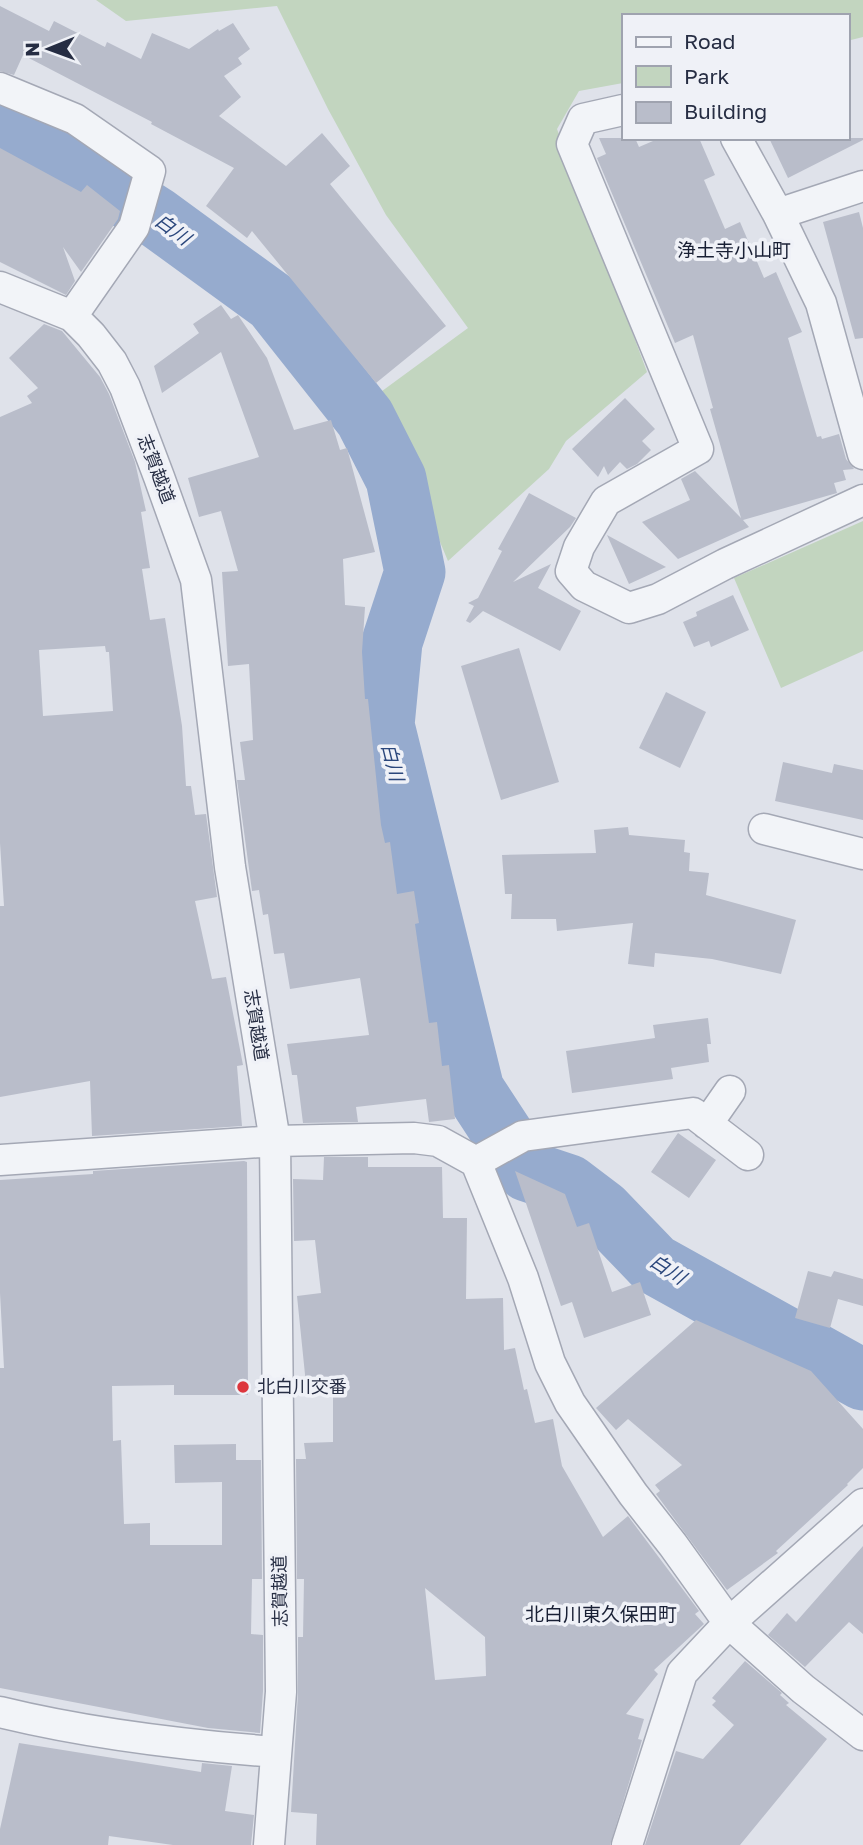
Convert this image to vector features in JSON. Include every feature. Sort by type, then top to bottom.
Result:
[{"type":"street","points":[[0,88],[75,119],[150,171],[134,227],[72,316]]},
{"type":"street","points":[[622,110],[583,120],[572,144],[698,449],[606,501],[579,547],[571,571],[583,586],[629,608],[657,599],[863,500]]},
{"type":"street","points":[[737,140],[778,214],[821,303],[863,454]]},
{"type":"street","points":[[778,214],[863,186]]},
{"type":"street","name":"志賀越道","points":[[0,288],[72,316],[112,362],[124,387],[195,580],[230,867],[275,1140],[281,1692],[269,1845]]},
{"type":"street","points":[[764,830],[863,854]]},
{"type":"street","points":[[707,1124],[730,1091]]},
{"type":"street","points":[[0,1160],[275,1140],[414,1138],[438,1141],[482,1158],[523,1136],[693,1113],[748,1155]]},
{"type":"street","points":[[482,1158],[550,1363],[570,1403],[633,1494],[674,1545],[729,1623],[814,1698],[863,1735]]},
{"type":"street","points":[[627,1845],[682,1673],[729,1623],[863,1504]]},
{"type":"street","points":[[0,1712],[53,1725],[204,1747],[276,1752]]},
{"type":"green space","points":[[96,0],[863,0],[863,37],[849,40],[849,14],[622,14],[622,83],[579,91],[557,129],[647,372],[566,441],[549,469],[448,561],[378,394],[468,328],[386,215],[328,109],[277,6],[126,21]]},
{"type":"green space","points":[[863,521],[863,651],[781,688],[734,578]]},
{"type":"building","points":[[0,6],[49,31],[54,21],[105,47],[107,42],[141,59],[152,33],[189,49],[218,29],[219,31],[233,23],[250,49],[238,58],[242,64],[224,76],[241,97],[219,116],[286,166],[322,133],[350,166],[330,184],[446,326],[376,383],[252,231],[247,238],[206,206],[234,168],[23,55],[14,75],[0,71]]},
{"type":"building","points":[[599,138],[636,140],[639,147],[655,140],[700,140],[715,175],[704,180],[725,229],[740,222],[764,278],[776,272],[802,332],[788,338],[817,437],[821,436],[822,439],[839,434],[846,459],[854,469],[843,470],[846,480],[834,483],[837,493],[743,520],[749,527],[678,559],[642,522],[690,500],[681,479],[695,471],[741,518],[710,409],[713,408],[693,335],[675,343],[597,158],[606,154]]},
{"type":"building","points":[[863,138],[863,140],[788,178],[770,140]]},
{"type":"building","points":[[0,148],[81,192],[87,185],[120,211],[118,219],[81,272],[63,247],[75,281],[66,295],[0,262]]},
{"type":"building","points":[[859,212],[863,228],[863,338],[855,339],[823,222]]},
{"type":"building","points":[[221,305],[231,319],[238,315],[267,358],[294,430],[331,420],[340,450],[347,448],[375,552],[343,559],[345,605],[365,607],[362,652],[365,699],[368,699],[381,825],[385,843],[390,842],[397,894],[414,891],[419,923],[415,924],[429,1023],[437,1022],[442,1066],[449,1065],[455,1119],[429,1122],[426,1099],[356,1107],[358,1122],[303,1123],[297,1075],[292,1075],[287,1044],[369,1035],[360,978],[290,989],[284,953],[274,954],[268,914],[263,915],[259,890],[252,891],[237,780],[245,780],[240,742],[253,740],[249,664],[228,666],[222,572],[238,571],[221,511],[199,517],[188,478],[259,457],[221,352],[162,393],[154,366],[199,333],[193,324]]},
{"type":"building","points":[[44,324],[62,331],[100,377],[135,462],[146,511],[141,512],[150,568],[142,569],[150,620],[165,618],[182,726],[186,786],[191,786],[195,815],[206,814],[217,897],[195,901],[212,979],[226,977],[243,1065],[237,1066],[242,1126],[92,1136],[90,1081],[0,1097],[0,906],[4,906],[0,843],[0,417],[32,403],[27,396],[38,388],[9,358]],"holes":[[[105,646],[106,652],[109,652],[113,711],[43,716],[39,650]]]},
{"type":"building","points":[[625,398],[655,429],[642,441],[651,450],[637,464],[627,469],[620,462],[608,475],[604,466],[598,477],[572,449]]},
{"type":"building","points":[[529,493],[576,518],[513,582],[551,564],[538,588],[581,611],[560,651],[483,611],[470,623],[466,621],[474,606],[468,603],[478,598],[502,551],[498,549]]},
{"type":"building","points":[[607,535],[666,567],[629,584]]},
{"type":"building","points":[[733,595],[749,630],[711,647],[709,641],[694,647],[683,622],[697,616],[696,612]]},
{"type":"building","points":[[519,648],[559,782],[501,800],[461,666]]},
{"type":"building","points":[[666,692],[706,712],[680,768],[639,748]]},
{"type":"building","points":[[783,762],[832,773],[834,764],[863,770],[863,820],[775,801]]},
{"type":"building","points":[[628,827],[629,835],[685,840],[684,852],[690,853],[689,871],[709,873],[706,895],[796,920],[781,974],[712,959],[655,953],[654,967],[628,964],[633,923],[557,931],[556,919],[511,919],[512,894],[505,894],[502,855],[596,853],[594,830]]},
{"type":"building","points":[[708,1018],[711,1044],[707,1044],[709,1062],[671,1068],[673,1079],[572,1093],[566,1051],[655,1038],[653,1025]]},
{"type":"building","points":[[678,1133],[716,1160],[689,1198],[651,1172]]},
{"type":"building","points":[[324,1157],[368,1157],[368,1167],[442,1167],[443,1218],[467,1218],[466,1299],[503,1298],[504,1350],[515,1348],[524,1390],[527,1389],[535,1423],[553,1419],[562,1466],[603,1537],[628,1516],[699,1611],[695,1614],[704,1624],[654,1670],[658,1674],[626,1714],[644,1719],[638,1739],[642,1740],[610,1845],[316,1845],[317,1814],[291,1812],[298,1693],[298,1637],[303,1637],[304,1579],[297,1579],[296,1459],[306,1459],[304,1443],[333,1442],[333,1394],[307,1394],[297,1296],[321,1293],[315,1240],[294,1241],[293,1179],[323,1180]],"holes":[[[425,1588],[485,1637],[486,1676],[435,1680]]]},
{"type":"building","points":[[247,1162],[248,1395],[174,1395],[174,1385],[112,1386],[113,1441],[121,1440],[124,1524],[150,1523],[150,1545],[222,1545],[222,1482],[175,1483],[174,1445],[236,1444],[236,1460],[261,1460],[262,1579],[252,1579],[251,1634],[263,1635],[260,1733],[208,1728],[0,1688],[0,1368],[4,1368],[0,1293],[0,1180]]},
{"type":"building","points":[[515,1171],[565,1194],[577,1227],[589,1223],[612,1292],[640,1282],[651,1315],[584,1338],[572,1302],[561,1306]]},
{"type":"building","points":[[808,1271],[831,1277],[834,1271],[863,1279],[863,1306],[838,1299],[830,1328],[795,1318]]},
{"type":"building","points":[[696,1320],[811,1371],[863,1429],[863,1468],[776,1551],[778,1553],[727,1590],[656,1494],[660,1491],[655,1485],[682,1465],[628,1419],[616,1430],[596,1408]]},
{"type":"building","points":[[863,1546],[863,1634],[849,1622],[805,1667],[768,1635],[787,1613],[796,1622]]},
{"type":"building","points":[[745,1661],[782,1693],[780,1695],[789,1703],[786,1705],[827,1739],[740,1845],[645,1845],[676,1751],[703,1759],[734,1725],[712,1705],[716,1701],[712,1698]]},
{"type":"building","points":[[19,1743],[201,1772],[202,1763],[232,1766],[225,1811],[254,1815],[251,1845],[173,1845],[109,1836],[108,1845],[0,1845],[0,1829]]},
{"type":"waterway","name":"白川","points":[[0,123],[39,142],[156,217],[274,303],[365,418],[396,479],[415,572],[392,642],[384,725],[474,1090],[527,1171],[569,1185],[602,1210],[654,1264],[863,1380]]},
{"type":"place","name":"北白川交番","points":[[243,1387]]},
{"type":"district","name":"浄土寺小山町","points":[[734,250]]},
{"type":"district","name":"北白川東久保田町","points":[[601,1614]]}]
